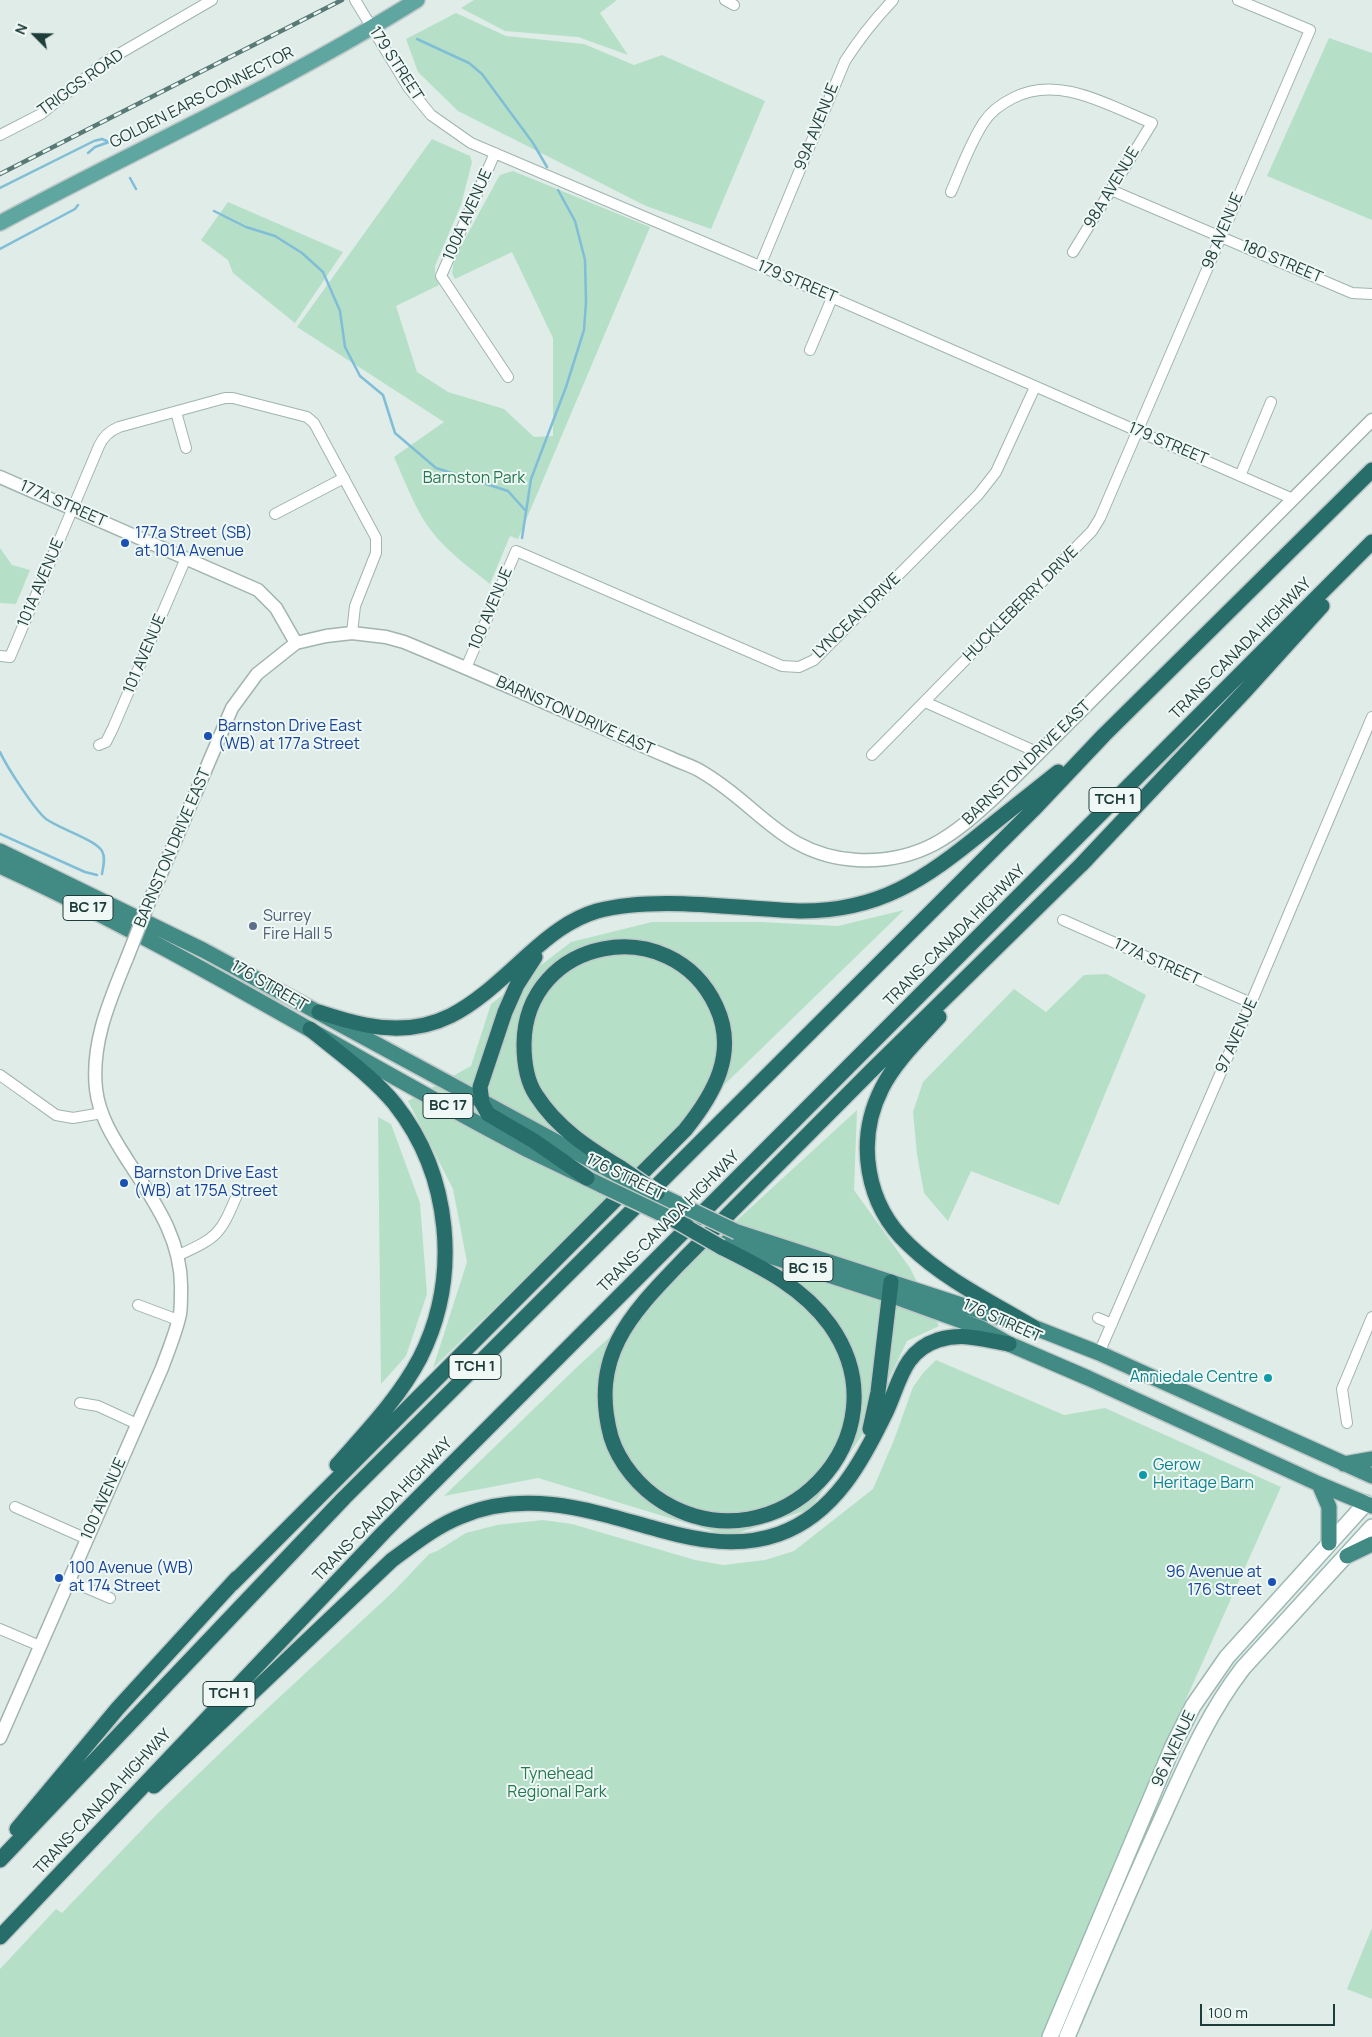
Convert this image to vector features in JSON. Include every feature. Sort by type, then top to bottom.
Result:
[{"type":"highway","name":"TRANS-CANADA HIGHWAY","points":[[0,1860],[344,1498],[977,866],[1104,735],[1372,470]]},
{"type":"highway","name":"TRANS-CANADA HIGHWAY","points":[[0,1937],[384,1532],[1372,542]]},
{"type":"highway","points":[[1033,1327],[939,1270],[909,1246],[886,1218],[874,1192],[867,1154],[867,1132],[873,1108],[882,1087],[930,1027],[1245,691],[1372,550]]},
{"type":"highway","points":[[319,1012],[365,1025],[386,1028],[416,1028],[434,1024],[460,1012],[489,990],[554,932],[596,912],[615,908],[655,904],[801,911],[851,907],[878,898],[906,887],[933,871],[1104,735]]},
{"type":"highway","name":"176 STREET","points":[[0,851],[165,931],[618,1171],[657,1193],[728,1240]]},
{"type":"highway","points":[[728,1240],[782,1280],[817,1309],[830,1324],[846,1355],[854,1396],[852,1422],[844,1447],[831,1469],[813,1489],[794,1503],[768,1515],[741,1520],[719,1520],[694,1516],[676,1509],[655,1497],[640,1483],[619,1456],[609,1429],[604,1399],[612,1352],[620,1334],[656,1289],[684,1260],[871,1071],[1087,859]]},
{"type":"highway","name":"176 STREET","points":[[0,866],[152,941],[489,1128],[676,1221],[728,1240],[1033,1327],[1099,1353],[1372,1476]]},
{"type":"highway","points":[[554,932],[528,965],[517,985],[505,1012],[480,1087],[482,1100],[488,1114],[534,1141],[587,1178]]},
{"type":"highway","points":[[232,1584],[678,1137],[704,1106],[717,1079],[722,1058],[724,1038],[717,1009],[700,982],[680,962],[656,951],[629,946],[602,949],[578,956],[555,972],[537,994],[526,1024],[524,1038],[528,1079],[535,1094],[568,1132],[618,1171]]},
{"type":"highway","points":[[0,1849],[118,1708],[232,1584],[378,1419],[396,1396],[421,1357],[432,1332],[441,1294],[446,1258],[444,1223],[439,1195],[419,1142],[404,1117],[376,1084],[310,1029]]},
{"type":"highway","points":[[864,1455],[874,1417],[891,1288]]},
{"type":"highway","name":"176 STREET","points":[[891,1288],[981,1328],[1009,1344],[1201,1428],[1319,1484],[1370,1502]]},
{"type":"highway","points":[[75,1857],[184,1759],[392,1560],[422,1538],[462,1516],[522,1502],[549,1503],[576,1507],[692,1539],[745,1542],[779,1534],[817,1513],[834,1498],[849,1479],[864,1455],[887,1408],[901,1372],[915,1354],[937,1340],[959,1336],[972,1336],[1009,1344]]},
{"type":"highway","points":[[1344,1464],[1372,1459]]},
{"type":"highway","points":[[1319,1484],[1330,1507],[1329,1543]]},
{"type":"highway","points":[[1347,1556],[1372,1544]]},
{"type":"main road","name":"GOLDEN EARS CONNECTOR","points":[[0,223],[90,174],[294,71],[372,28],[417,0]]},
{"type":"main road","name":"96 AVENUE","points":[[1050,2037],[1173,1746],[1193,1706],[1227,1657],[1329,1543],[1370,1502]]},
{"type":"main road","name":"96 AVENUE","points":[[1067,2037],[1130,1888],[1201,1732],[1229,1686],[1243,1668],[1372,1527]]},
{"type":"street","name":"TRIGGS ROAD","points":[[0,135],[41,114],[104,62],[212,0]]},
{"type":"street","name":"179 STREET","points":[[355,0],[408,87],[431,115],[471,143],[760,266],[1293,499]]},
{"type":"street","name":"99A AVENUE","points":[[760,266],[845,61],[878,16],[893,0]]},
{"type":"street","name":"98 AVENUE","points":[[1136,431],[1310,30],[1238,0]]},
{"type":"street","name":"98A AVENUE","points":[[951,192],[984,122],[997,108],[1020,94],[1046,89],[1070,91],[1152,124],[1073,252]]},
{"type":"street","name":"100A AVENUE","points":[[495,153],[441,276],[508,377]]},
{"type":"street","name":"180 STREET","points":[[1111,190],[1352,293],[1372,294]]},
{"type":"street","points":[[810,350],[832,298]]},
{"type":"street","name":"LYNCEAN DRIVE","points":[[516,551],[782,666],[799,667],[814,660],[978,495],[996,472],[1036,387]]},
{"type":"street","name":"101A AVENUE","points":[[5,656],[73,509],[99,446],[107,434],[119,427],[229,398],[302,415],[311,420],[344,478]]},
{"type":"street","points":[[1240,476],[1271,402]]},
{"type":"street","points":[[176,412],[186,448]]},
{"type":"street","name":"BARNSTON DRIVE EAST","points":[[181,1285],[179,1256],[172,1237],[154,1199],[104,1121],[96,1091],[95,1076],[98,1040],[105,1012],[149,902],[232,708],[256,674],[296,643],[326,636],[352,633],[386,637],[404,642],[701,772],[798,845],[848,859],[877,860],[907,855],[941,841],[957,831],[976,814],[1372,420]]},
{"type":"street","name":"HUCKLEBERRY DRIVE","points":[[872,755],[1092,531],[1100,518],[1136,431]]},
{"type":"street","name":"177A STREET","points":[[0,477],[258,590],[276,608],[296,643]]},
{"type":"street","points":[[275,514],[344,478],[376,538],[376,553],[355,606],[352,633]]},
{"type":"street","name":"100 AVENUE","points":[[466,668],[516,551]]},
{"type":"street","name":"101 AVENUE","points":[[100,745],[106,742],[113,728],[186,558]]},
{"type":"street","points":[[924,702],[1039,753]]},
{"type":"street","name":"97 AVENUE","points":[[1099,1353],[1251,1003],[1372,717]]},
{"type":"street","name":"177A STREET","points":[[1063,920],[1251,1003]]},
{"type":"street","points":[[0,1075],[56,1115],[74,1118],[102,1113]]},
{"type":"street","points":[[179,1256],[216,1236],[224,1226],[237,1195]]},
{"type":"street","name":"100 AVENUE","points":[[0,1738],[162,1368],[180,1313],[181,1285]]},
{"type":"street","points":[[138,1305],[178,1320]]},
{"type":"street","points":[[1347,1423],[1342,1389],[1372,1317]]},
{"type":"street","points":[[1098,1318],[1112,1324]]},
{"type":"street","points":[[80,1403],[98,1406],[137,1424]]},
{"type":"street","points":[[15,1507],[87,1539]]},
{"type":"street","points":[[68,1580],[110,1598]]},
{"type":"street","points":[[0,1629],[40,1646]]},
{"type":"green space","points":[[474,0],[617,0],[600,13],[628,55],[578,37],[505,31],[461,8]]},
{"type":"green space","points":[[456,13],[506,36],[584,44],[634,65],[662,55],[765,101],[711,229],[646,206],[458,111],[418,72],[406,39]]},
{"type":"green space","points":[[1329,38],[1372,53],[1372,220],[1267,176]]},
{"type":"green space","name":"Barnston Park","points":[[432,139],[470,156],[472,162],[461,205],[435,266],[435,274],[439,285],[396,306],[417,372],[448,392],[504,409],[534,437],[553,436],[553,338],[512,252],[455,279],[452,273],[454,259],[497,180],[500,175],[513,171],[650,227],[518,539],[510,536],[490,584],[453,554],[428,527],[414,502],[394,457],[444,422],[297,327]]},
{"type":"green space","points":[[228,202],[343,252],[295,323],[233,273],[228,260],[201,240]]},
{"type":"green space","points":[[0,548],[12,565],[30,570],[16,604],[0,603]]},
{"type":"green space","points":[[904,910],[433,1368],[467,1262],[453,1189],[408,1101],[471,1066],[491,1004],[571,942],[652,922],[761,922],[838,926]]},
{"type":"green space","points":[[1107,974],[1146,995],[1059,1205],[971,1171],[948,1221],[924,1193],[917,1154],[913,1112],[923,1082],[1014,989],[1046,1012],[1084,975]]},
{"type":"green space","points":[[857,1110],[854,1190],[910,1268],[939,1326],[907,1341],[861,1437],[810,1509],[729,1536],[538,1478],[444,1496],[576,1368]]},
{"type":"green space","points":[[378,1117],[391,1124],[420,1203],[427,1294],[406,1356],[381,1384]]},
{"type":"green space","name":"Tynehead Regional Park","points":[[936,1360],[1064,1415],[1105,1408],[1281,1487],[1157,1764],[1042,2037],[0,2037],[0,1969],[56,1909],[62,1913],[158,1813],[395,1590],[429,1554],[466,1533],[497,1525],[543,1520],[572,1524],[695,1560],[723,1565],[765,1560],[794,1551],[873,1489],[894,1440],[913,1387]]},
{"type":"green space","points":[[1372,1928],[1372,1999],[1347,1989]]},
{"type":"waterway","points":[[417,39],[469,63],[482,74],[533,143],[547,167]]},
{"type":"waterway","points":[[0,188],[94,141],[102,139],[109,142]]},
{"type":"waterway","points":[[88,153],[95,147],[109,142]]},
{"type":"waterway","points":[[130,178],[136,189]]},
{"type":"waterway","points":[[522,538],[531,479],[566,387],[584,330],[586,302],[585,260],[575,221],[558,190]]},
{"type":"waterway","points":[[0,249],[75,209],[78,205]]},
{"type":"waterway","points":[[214,211],[246,227],[275,236],[302,253],[323,272],[340,311],[345,347],[360,376],[383,395],[395,433],[436,468],[508,491],[525,510]]},
{"type":"waterway","points":[[0,752],[21,787],[46,819],[93,843],[102,851],[104,860],[102,874]]},
{"type":"waterway","points":[[0,834],[85,872],[97,875]]},
{"type":"railway","points":[[0,174],[342,0]]},
{"type":"place","name":"177a Street (SB) at 101A Avenue","points":[[125,543]]},
{"type":"place","name":"Barnston Drive East (WB) at 177a Street","points":[[208,736]]},
{"type":"place","name":"Surrey Fire Hall 5","points":[[253,926]]},
{"type":"place","name":"Barnston Drive East (WB) at 175A Street","points":[[124,1183]]},
{"type":"place","name":"Anniedale Centre","points":[[1268,1378]]},
{"type":"place","name":"Gerow Heritage Barn","points":[[1143,1475]]},
{"type":"place","name":"100 Avenue (WB) at 174 Street","points":[[59,1578]]},
{"type":"place","name":"96 Avenue at 176 Street","points":[[1272,1582]]}]
